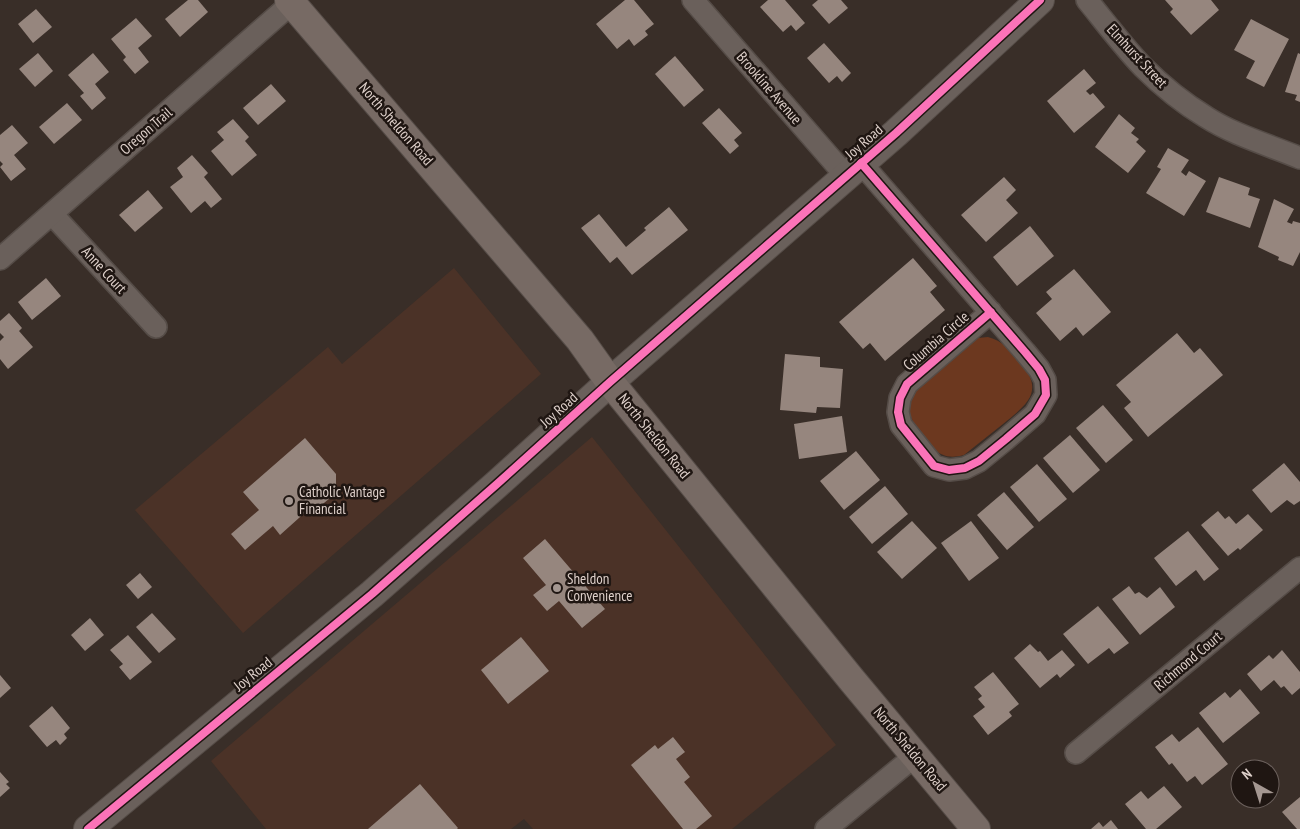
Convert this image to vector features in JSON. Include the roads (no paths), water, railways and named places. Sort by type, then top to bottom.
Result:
[{"type":"main road","name":"North Sheldon Road","points":[[290,2],[580,340],[610,382],[851,679],[976,829]]},
{"type":"street","name":"Brookline Avenue","points":[[693,0],[854,170]]},
{"type":"street","name":"Joy Road","points":[[88,829],[364,601],[498,484],[610,382],[854,170],[1040,0]]},
{"type":"street","name":"Elmhurst Street","points":[[1086,0],[1144,67],[1180,100],[1207,118],[1229,129],[1300,158]]},
{"type":"street","name":"Oregon Trail","points":[[0,259],[290,2]]},
{"type":"street","name":"Columbia Circle","points":[[854,170],[991,312],[1040,369],[1045,380],[1046,395],[1035,414],[980,461],[965,468],[949,470],[934,466],[900,425],[898,412],[900,398],[907,384],[991,312]]},
{"type":"street","name":"Anne Court","points":[[52,214],[156,327]]},
{"type":"street","name":"Richmond Court","points":[[1076,754],[1300,568]]},
{"type":"street","points":[[826,829],[915,756]]},
{"type":"place","name":"Catholic Vantage Financial","points":[[289,501]]},
{"type":"place","name":"Sheldon Convenience","points":[[557,588]]}]
